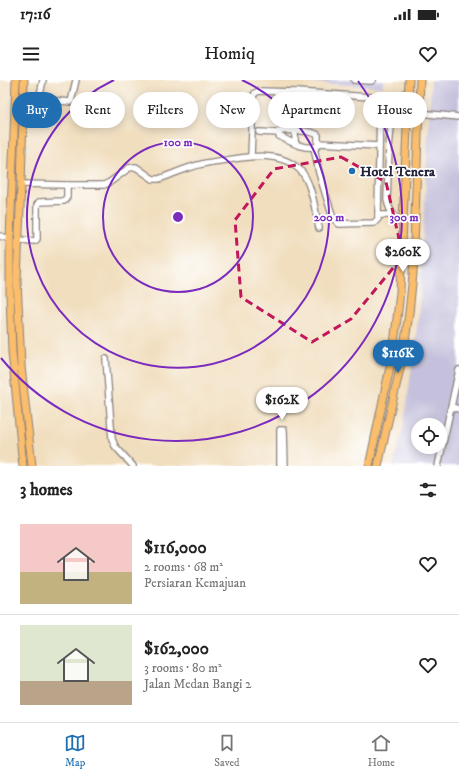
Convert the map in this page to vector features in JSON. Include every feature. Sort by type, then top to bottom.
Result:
[{"type":"main road","points":[[16,80],[10,239],[12,352],[23,466]]},
{"type":"main road","points":[[24,80],[24,92]]},
{"type":"main road","points":[[369,466],[393,353],[402,277],[409,80]]},
{"type":"main road","points":[[419,92],[420,80]]},
{"type":"main road","points":[[23,128],[17,280],[21,366],[32,466]]},
{"type":"main road","points":[[376,466],[403,355],[409,313],[413,274],[417,128]]},
{"type":"street","points":[[41,92],[43,80]]},
{"type":"street","points":[[62,101],[71,102],[76,80]]},
{"type":"street","points":[[354,80],[373,80]]},
{"type":"street","points":[[406,92],[409,89]]},
{"type":"street","points":[[251,156],[252,102],[255,93],[259,91],[296,92]]},
{"type":"street","points":[[429,114],[459,117]]},
{"type":"street","points":[[295,128],[295,143]]},
{"type":"street","points":[[259,132],[279,133],[279,131],[295,131],[317,133],[318,137],[316,145],[319,173],[333,218],[338,224],[374,223],[378,219],[379,128]]},
{"type":"street","points":[[391,128],[387,200],[388,206],[393,215],[403,225]]},
{"type":"street","points":[[279,133],[279,136],[306,148],[316,145],[379,146]]},
{"type":"street","points":[[22,184],[104,184],[110,182],[129,168],[136,167],[153,179],[159,179],[202,164],[251,156],[267,156],[279,158],[301,170],[309,184],[319,228]]},
{"type":"street","points":[[18,240],[35,241],[37,239],[37,203],[64,201],[66,197],[67,185]]},
{"type":"street","points":[[378,215],[393,215]]},
{"type":"street","points":[[0,236],[10,239]]},
{"type":"street","points":[[106,359],[112,439],[115,446],[133,466]]},
{"type":"street","points":[[438,466],[459,370]]},
{"type":"street","points":[[451,407],[459,409]]},
{"type":"street","points":[[280,466],[280,430],[284,430],[285,466]]},
{"type":"highlighted area","points":[[341,157],[386,182],[403,256],[351,319],[312,342],[241,297],[235,220],[274,169]]},
{"type":"shaded area","points":[[259,80],[383,80],[383,87]]},
{"type":"shaded area","points":[[431,80],[459,80],[459,466],[393,466],[404,425],[419,312]]},
{"type":"place","name":"Hotel Tenera","points":[[352,171]]}]
